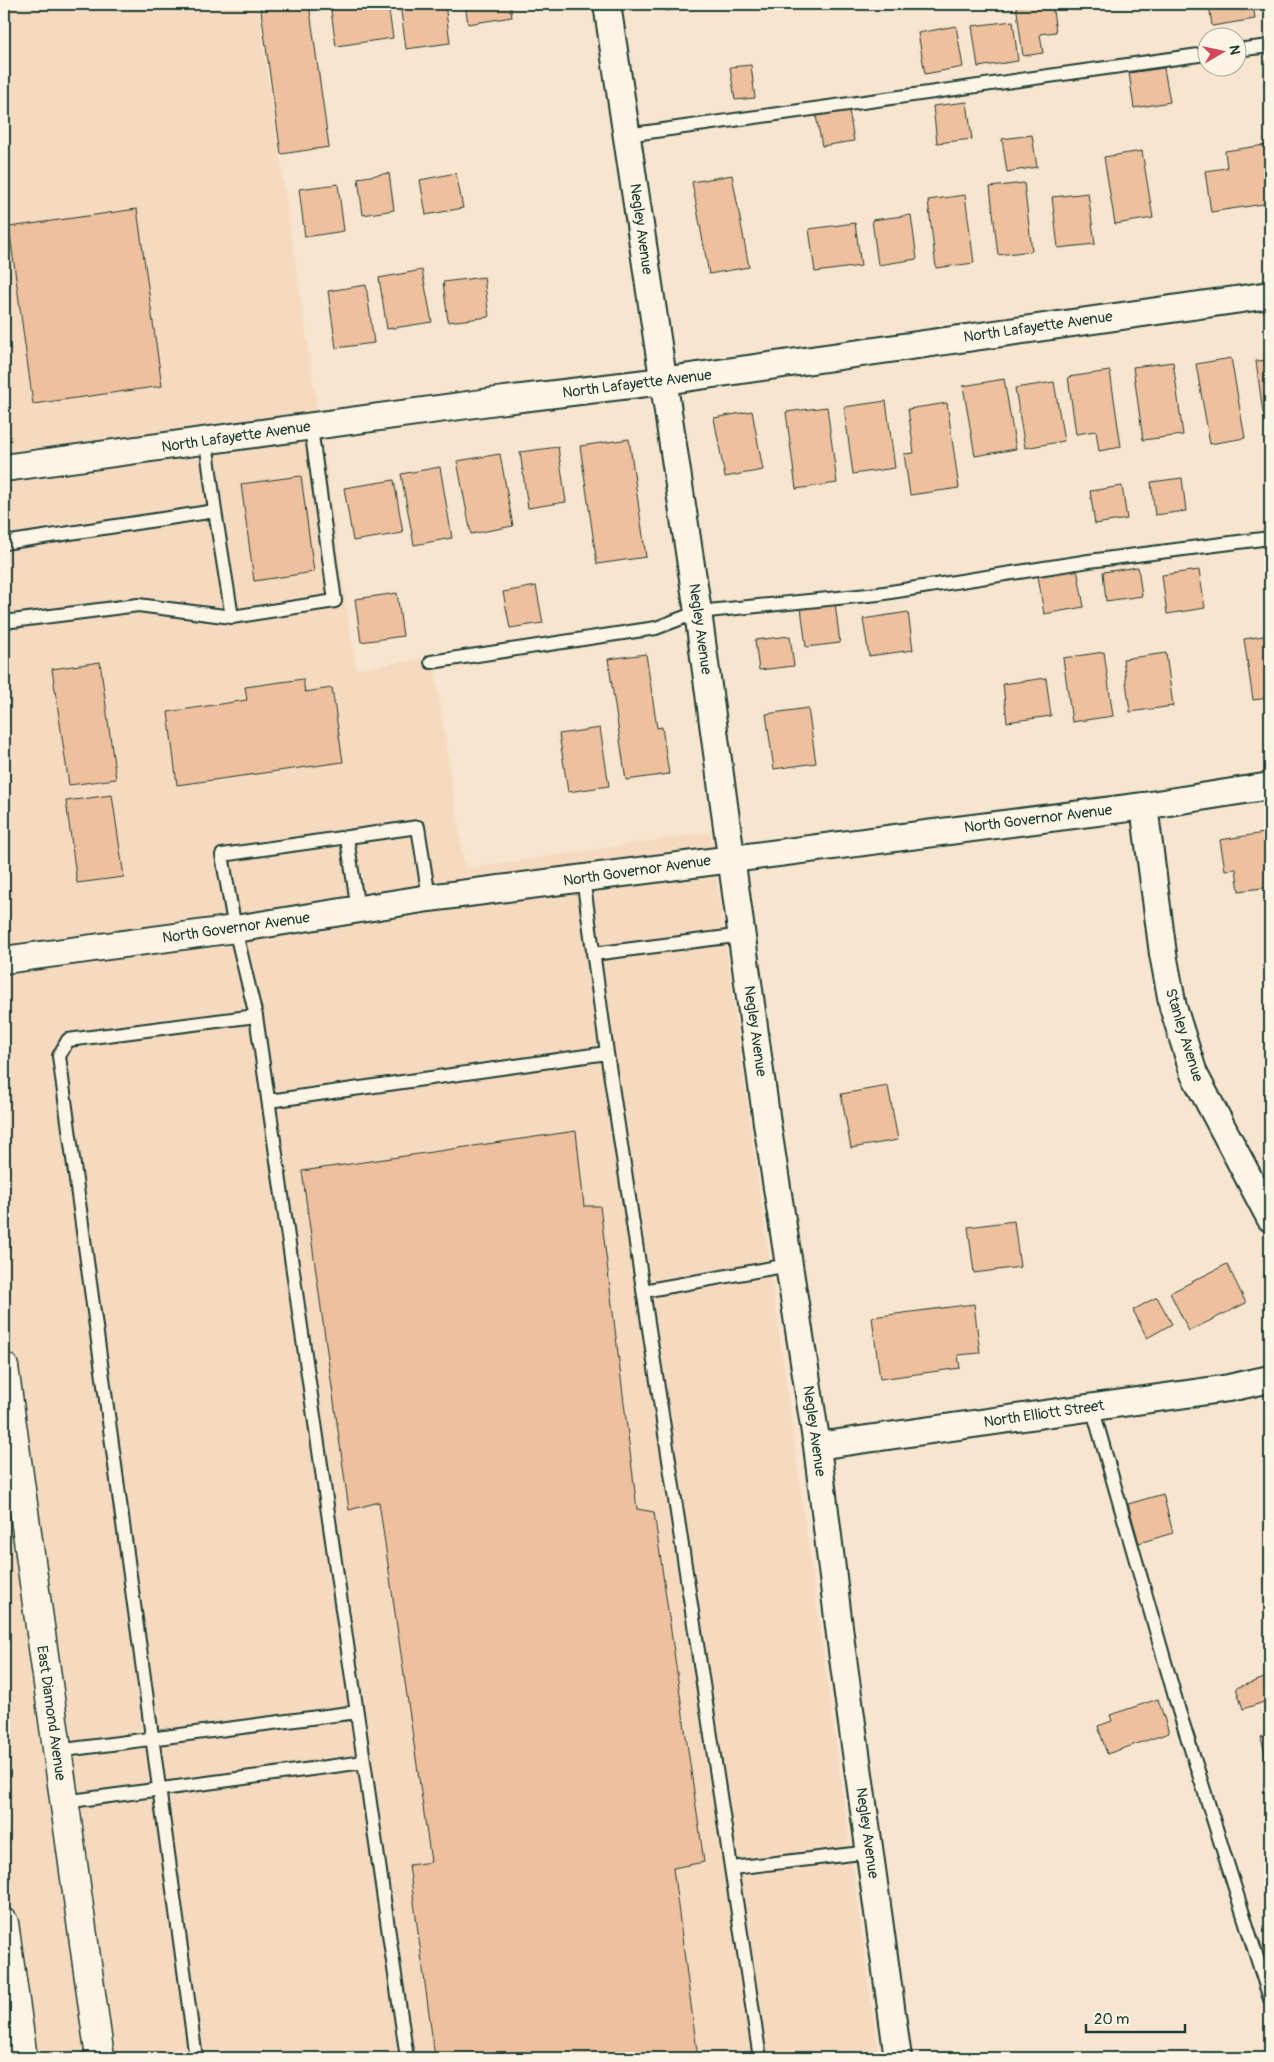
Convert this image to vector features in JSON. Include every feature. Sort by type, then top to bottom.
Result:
[{"type":"main road","name":"East Diamond Avenue","points":[[4,1367],[100,2058]]},
{"type":"main road","points":[[4,1923],[9,1997],[23,2058]]},
{"type":"street","name":"Negley Avenue","points":[[607,4],[698,612],[768,1123],[817,1446],[842,1651],[898,2058]]},
{"type":"street","name":"North Lafayette Avenue","points":[[4,468],[311,428],[497,401],[663,382],[1270,295]]},
{"type":"street","name":"North Governor Avenue","points":[[4,960],[235,929],[429,898],[1144,806],[1270,786]]},
{"type":"street","name":"Stanley Avenue","points":[[1144,806],[1163,954],[1173,1007],[1194,1074],[1270,1218]]},
{"type":"street","name":"North Elliott Street","points":[[817,1446],[1229,1388],[1270,1378]]},
{"type":"lane","points":[[1246,49],[1270,46]]},
{"type":"lane","points":[[627,135],[1196,55]]},
{"type":"lane","points":[[4,622],[138,605],[232,617],[335,601],[311,428]]},
{"type":"lane","points":[[206,441],[232,617]]},
{"type":"lane","points":[[4,543],[215,511]]},
{"type":"lane","points":[[431,662],[656,628],[698,612],[878,594],[1098,560],[1270,538]]},
{"type":"lane","points":[[407,2058],[256,1016],[235,929],[222,855],[418,827],[429,898]]},
{"type":"lane","points":[[347,838],[358,910]]},
{"type":"lane","points":[[582,878],[760,2058]]},
{"type":"lane","points":[[593,954],[743,934]]},
{"type":"lane","points":[[196,2058],[59,1056],[68,1040],[256,1016]]},
{"type":"lane","points":[[269,1101],[607,1053]]},
{"type":"lane","points":[[644,1291],[790,1265]]},
{"type":"lane","points":[[1092,1407],[1179,1711],[1270,1999]]},
{"type":"lane","points":[[56,1751],[357,1712]]},
{"type":"lane","points":[[64,1802],[364,1762]]},
{"type":"lane","points":[[732,1868],[870,1852]]},
{"type":"shaded area","points":[[4,4],[257,4],[356,669],[433,657],[465,869],[710,832],[879,2058],[4,2058]]},
{"type":"building","points":[[260,4],[309,4],[329,147],[281,154]]},
{"type":"building","points":[[330,4],[388,4],[393,38],[336,46]]},
{"type":"building","points":[[400,4],[445,4],[450,43],[406,49]]},
{"type":"building","points":[[465,4],[510,4],[512,17],[468,24]]},
{"type":"building","points":[[664,4],[701,4],[702,7],[665,11]]},
{"type":"building","points":[[718,4],[740,4],[718,7]]},
{"type":"building","points":[[1016,4],[1052,4],[1056,32],[1040,34],[1043,53],[1023,56]]},
{"type":"building","points":[[1209,4],[1253,4],[1255,19],[1212,26]]},
{"type":"building","points":[[1266,4],[1270,4],[1270,14],[1267,14]]},
{"type":"building","points":[[1013,21],[1018,61],[978,67],[972,26]]},
{"type":"building","points":[[956,26],[963,67],[925,74],[918,33]]},
{"type":"building","points":[[751,65],[755,98],[735,100],[730,67]]},
{"type":"building","points":[[1164,68],[1170,102],[1134,108],[1129,73]]},
{"type":"building","points":[[967,102],[972,139],[937,143],[933,106]]},
{"type":"building","points":[[849,110],[854,141],[822,146],[816,116]]},
{"type":"building","points":[[1032,135],[1037,167],[1007,172],[1002,139]]},
{"type":"building","points":[[1265,145],[1270,181],[1270,203],[1211,212],[1205,171],[1227,168],[1225,151]]},
{"type":"building","points":[[1142,151],[1153,218],[1115,224],[1104,157]]},
{"type":"building","points":[[389,173],[394,210],[363,215],[358,178]]},
{"type":"building","points":[[456,173],[463,208],[426,215],[420,180]]},
{"type":"building","points":[[732,175],[749,267],[709,274],[692,182]]},
{"type":"building","points":[[1024,183],[1032,251],[998,255],[990,187]]},
{"type":"building","points":[[338,184],[344,231],[305,237],[299,189]]},
{"type":"building","points":[[1088,193],[1095,244],[1058,248],[1052,197]]},
{"type":"building","points":[[965,195],[974,263],[936,268],[928,200]]},
{"type":"building","points":[[137,209],[162,386],[33,404],[9,227]]},
{"type":"building","points":[[911,215],[917,259],[878,265],[872,220]]},
{"type":"building","points":[[855,223],[861,266],[815,272],[809,229]]},
{"type":"building","points":[[422,270],[432,322],[387,329],[379,278]]},
{"type":"building","points":[[484,277],[489,317],[448,322],[443,282]]},
{"type":"building","points":[[366,285],[374,343],[336,348],[328,291]]},
{"type":"building","points":[[1231,358],[1245,438],[1210,444],[1196,364]]},
{"type":"building","points":[[1270,360],[1270,412],[1263,413],[1256,361]]},
{"type":"building","points":[[1173,362],[1183,435],[1143,440],[1133,367]]},
{"type":"building","points":[[1110,371],[1121,447],[1099,451],[1096,431],[1076,434],[1068,377]]},
{"type":"building","points":[[1004,379],[1016,449],[975,456],[963,386]]},
{"type":"building","points":[[1054,382],[1064,441],[1025,448],[1015,388]]},
{"type":"building","points":[[886,401],[895,468],[853,474],[844,407]]},
{"type":"building","points":[[947,403],[959,488],[910,495],[904,454],[914,453],[908,409]]},
{"type":"building","points":[[827,407],[837,483],[796,489],[786,412]]},
{"type":"building","points":[[752,411],[763,470],[725,477],[714,418]]},
{"type":"building","points":[[629,439],[646,557],[597,564],[580,446]]},
{"type":"building","points":[[558,447],[566,502],[528,508],[520,452]]},
{"type":"building","points":[[500,454],[513,526],[471,534],[457,461]]},
{"type":"building","points":[[1267,461],[1270,461],[1270,486]]},
{"type":"building","points":[[440,467],[452,538],[414,545],[401,474]]},
{"type":"building","points":[[301,476],[314,572],[254,581],[241,484]]},
{"type":"building","points":[[1182,478],[1186,511],[1155,515],[1151,482]]},
{"type":"building","points":[[394,480],[403,533],[353,541],[344,488]]},
{"type":"building","points":[[1122,486],[1127,519],[1095,524],[1090,491]]},
{"type":"building","points":[[1138,567],[1142,596],[1106,601],[1103,572]]},
{"type":"building","points":[[1077,569],[1084,607],[1044,614],[1038,576]]},
{"type":"building","points":[[1199,570],[1205,608],[1167,614],[1162,575]]},
{"type":"building","points":[[536,586],[543,623],[510,628],[503,592]]},
{"type":"building","points":[[397,593],[403,636],[361,642],[355,599]]},
{"type":"building","points":[[835,603],[840,643],[806,647],[801,608]]},
{"type":"building","points":[[908,612],[913,650],[869,656],[863,619]]},
{"type":"building","points":[[1270,635],[1270,698],[1253,700],[1244,639]]},
{"type":"building","points":[[790,636],[794,666],[759,670],[755,640]]},
{"type":"building","points":[[1104,652],[1113,716],[1072,722],[1063,658]]},
{"type":"building","points":[[1166,653],[1173,706],[1130,712],[1123,659]]},
{"type":"building","points":[[646,654],[657,728],[662,727],[669,774],[626,780],[608,659]]},
{"type":"building","points":[[100,662],[116,779],[69,785],[52,669]]},
{"type":"building","points":[[1046,678],[1051,716],[1007,722],[1003,684]]},
{"type":"building","points":[[303,679],[305,692],[332,688],[343,762],[177,785],[168,712],[247,700],[245,687]]},
{"type":"building","points":[[808,708],[816,763],[774,769],[766,714]]},
{"type":"building","points":[[600,728],[609,786],[568,792],[559,734]]},
{"type":"building","points":[[112,795],[124,877],[77,883],[66,801]]},
{"type":"building","points":[[1270,832],[1270,887],[1239,891],[1236,869],[1225,870],[1220,840]]},
{"type":"building","points":[[1270,1008],[1270,1028],[1264,1010]]},
{"type":"building","points":[[888,1086],[898,1140],[851,1148],[841,1094]]},
{"type":"building","points":[[576,1131],[584,1206],[600,1206],[637,1509],[654,1512],[704,1862],[673,1868],[698,2058],[435,2058],[409,1865],[431,1862],[379,1502],[349,1510],[302,1171]]},
{"type":"building","points":[[1014,1221],[1020,1267],[974,1273],[968,1227]]},
{"type":"building","points":[[1227,1264],[1246,1303],[1189,1331],[1170,1293]]},
{"type":"building","points":[[1157,1297],[1172,1324],[1147,1338],[1133,1310]]},
{"type":"building","points":[[974,1304],[980,1353],[958,1355],[960,1368],[880,1379],[872,1317]]},
{"type":"building","points":[[1163,1494],[1173,1533],[1139,1543],[1128,1504]]},
{"type":"building","points":[[1270,1676],[1270,1700],[1243,1709],[1236,1688]]},
{"type":"building","points":[[1158,1699],[1169,1733],[1107,1754],[1098,1726],[1112,1721],[1110,1715]]},
{"type":"building","points":[[1270,1734],[1270,1763],[1267,1763],[1261,1737]]}]
